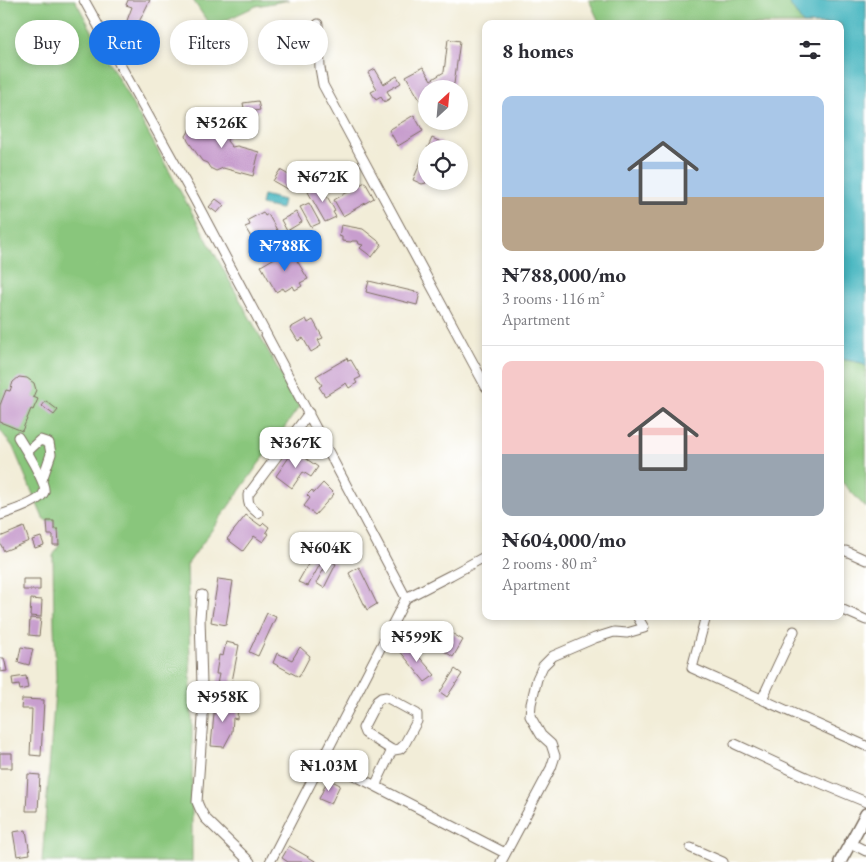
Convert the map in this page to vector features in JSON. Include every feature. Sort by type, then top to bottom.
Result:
[{"type":"main road","points":[[840,862],[866,814]]},
{"type":"street","points":[[84,0],[194,198],[406,598]]},
{"type":"street","points":[[320,65],[324,85],[482,381]]},
{"type":"street","points":[[258,513],[249,506],[248,495],[309,413]]},
{"type":"street","points":[[0,515],[38,500],[45,490],[42,480],[18,437]]},
{"type":"street","points":[[27,452],[40,440],[49,443],[50,454],[42,480]]},
{"type":"street","points":[[846,551],[866,560]]},
{"type":"street","points":[[270,862],[406,598],[482,558]]},
{"type":"street","points":[[202,595],[200,618],[203,718],[197,802],[205,818],[250,862]]},
{"type":"street","points":[[844,610],[866,620]]},
{"type":"street","points":[[501,862],[552,768],[555,756],[551,744],[541,735],[530,716],[537,678],[543,666],[553,656],[595,638],[614,632],[627,633],[644,628],[639,620]]},
{"type":"street","points":[[705,620],[692,668],[866,746]]},
{"type":"street","points":[[762,699],[794,631]]},
{"type":"street","points":[[386,697],[417,714],[417,722],[404,746],[400,749],[392,750],[365,733],[363,728],[377,701],[386,697]]},
{"type":"street","points":[[736,744],[806,777],[866,802]]},
{"type":"street","points":[[375,786],[392,750]]},
{"type":"street","points":[[322,759],[506,853]]},
{"type":"street","points":[[850,843],[866,851]]},
{"type":"street","points":[[691,848],[723,862]]},
{"type":"green space","points":[[0,0],[75,0],[89,25],[89,65],[111,65],[299,407],[187,565],[192,722],[192,862],[42,862],[56,678],[53,556],[59,545],[58,530],[54,529],[54,521],[47,521],[43,518],[13,447],[0,430]]},
{"type":"green space","points":[[193,0],[289,0],[256,6],[226,20],[206,20]]},
{"type":"green space","points":[[589,0],[839,0],[839,20],[598,20]]},
{"type":"green space","points":[[844,360],[862,363],[866,367],[866,508],[844,484]]},
{"type":"water","points":[[787,0],[866,0],[866,367],[862,363],[844,360],[844,20],[800,20]]},
{"type":"water","points":[[263,195],[283,200],[281,209],[261,205]]},
{"type":"building","points":[[128,0],[150,0],[140,20],[127,20],[132,7],[126,5]]},
{"type":"building","points":[[448,39],[460,41],[455,80],[431,80],[444,72]]},
{"type":"building","points":[[423,67],[431,80],[418,80],[418,97],[406,76]]},
{"type":"building","points":[[375,69],[384,84],[397,76],[401,83],[387,91],[391,98],[384,102],[381,97],[376,100],[371,92],[377,89],[368,73]]},
{"type":"building","points":[[258,101],[260,110],[245,113],[243,103]]},
{"type":"building","points":[[414,115],[418,122],[418,130],[423,131],[398,146],[389,130]]},
{"type":"building","points":[[212,119],[237,127],[235,136],[229,134],[227,141],[232,147],[237,146],[259,152],[253,176],[223,168],[216,171],[202,161],[186,136],[191,128],[207,133]]},
{"type":"building","points":[[418,168],[418,182],[413,180]]},
{"type":"building","points":[[280,170],[294,178],[293,180],[298,183],[294,189],[289,186],[287,189],[273,181]]},
{"type":"building","points":[[365,182],[374,198],[343,216],[334,200]]},
{"type":"building","points":[[321,185],[335,211],[333,212],[336,217],[325,222],[308,192]]},
{"type":"building","points":[[216,199],[224,205],[217,213],[209,207]]},
{"type":"building","points":[[309,203],[320,223],[311,227],[300,207]]},
{"type":"building","points":[[263,212],[265,216],[268,214],[278,232],[275,234],[277,238],[261,247],[259,242],[255,244],[245,227],[250,225],[248,220]]},
{"type":"building","points":[[296,212],[302,222],[287,231],[281,220]]},
{"type":"building","points":[[341,225],[363,229],[382,244],[372,257],[360,248],[363,245],[359,244],[358,241],[342,241],[342,237],[339,236]]},
{"type":"building","points":[[290,249],[308,279],[300,283],[302,286],[295,290],[293,286],[285,291],[283,288],[276,292],[261,266]]},
{"type":"building","points":[[369,281],[420,293],[417,305],[366,292]]},
{"type":"building","points":[[306,319],[308,323],[313,320],[323,338],[318,340],[321,346],[311,352],[303,338],[298,341],[290,328]]},
{"type":"building","points":[[347,358],[348,361],[351,360],[361,377],[355,380],[357,383],[349,388],[346,383],[325,396],[319,387],[322,385],[316,376]]},
{"type":"building","points":[[19,377],[27,378],[34,383],[36,390],[33,397],[38,399],[33,410],[31,409],[22,431],[0,422],[0,405],[6,390],[10,391],[13,382]]},
{"type":"building","points":[[46,401],[58,410],[54,415],[42,406]]},
{"type":"building","points":[[294,450],[318,467],[311,477],[303,472],[292,488],[276,476]]},
{"type":"building","points":[[323,483],[334,494],[315,515],[304,506],[310,498],[307,495],[312,490],[314,493]]},
{"type":"building","points":[[246,515],[261,526],[264,523],[269,527],[266,532],[269,534],[263,542],[254,536],[243,551],[227,539]]},
{"type":"building","points":[[47,521],[54,521],[54,529],[58,529],[59,545],[53,545],[53,535],[48,535]]},
{"type":"building","points":[[24,527],[29,541],[4,551],[0,543],[0,537]]},
{"type":"building","points":[[41,537],[44,545],[35,548],[32,540]]},
{"type":"building","points":[[319,545],[328,550],[308,586],[298,582]]},
{"type":"building","points":[[329,560],[336,564],[324,588],[316,583]]},
{"type":"building","points":[[359,567],[377,604],[367,610],[349,573]]},
{"type":"building","points":[[23,579],[40,579],[40,590],[23,590]]},
{"type":"building","points":[[218,579],[233,581],[226,625],[211,622]]},
{"type":"building","points":[[31,599],[42,600],[41,617],[30,616]]},
{"type":"building","points":[[267,613],[276,617],[258,656],[249,652]]},
{"type":"building","points":[[30,618],[41,619],[39,636],[29,635]]},
{"type":"building","points":[[437,624],[463,640],[453,657],[429,641],[430,637],[427,634],[430,628],[433,629]]},
{"type":"building","points":[[226,642],[239,645],[230,692],[216,689],[219,674],[216,674],[219,655],[223,656]]},
{"type":"building","points":[[407,643],[435,675],[425,682],[399,650]]},
{"type":"building","points":[[21,647],[33,649],[29,665],[18,662]]},
{"type":"building","points":[[300,647],[310,656],[299,677],[273,663],[277,653],[292,660]]},
{"type":"building","points":[[0,658],[4,658],[7,671],[0,672]]},
{"type":"building","points":[[455,669],[462,674],[447,697],[440,692]]},
{"type":"building","points":[[26,676],[28,688],[20,690],[19,685],[13,686],[12,678]]},
{"type":"building","points":[[22,699],[44,700],[41,756],[30,755],[32,709],[21,709]]},
{"type":"building","points":[[215,703],[238,705],[237,719],[233,718],[232,732],[224,747],[211,746]]},
{"type":"building","points":[[0,753],[12,753],[12,768],[0,768]]},
{"type":"building","points":[[28,774],[40,775],[38,811],[26,811]]},
{"type":"building","points":[[328,779],[340,785],[331,804],[319,799]]},
{"type":"building","points":[[26,830],[30,854],[17,856],[13,832]]},
{"type":"building","points":[[289,846],[317,862],[288,862],[282,858]]}]
